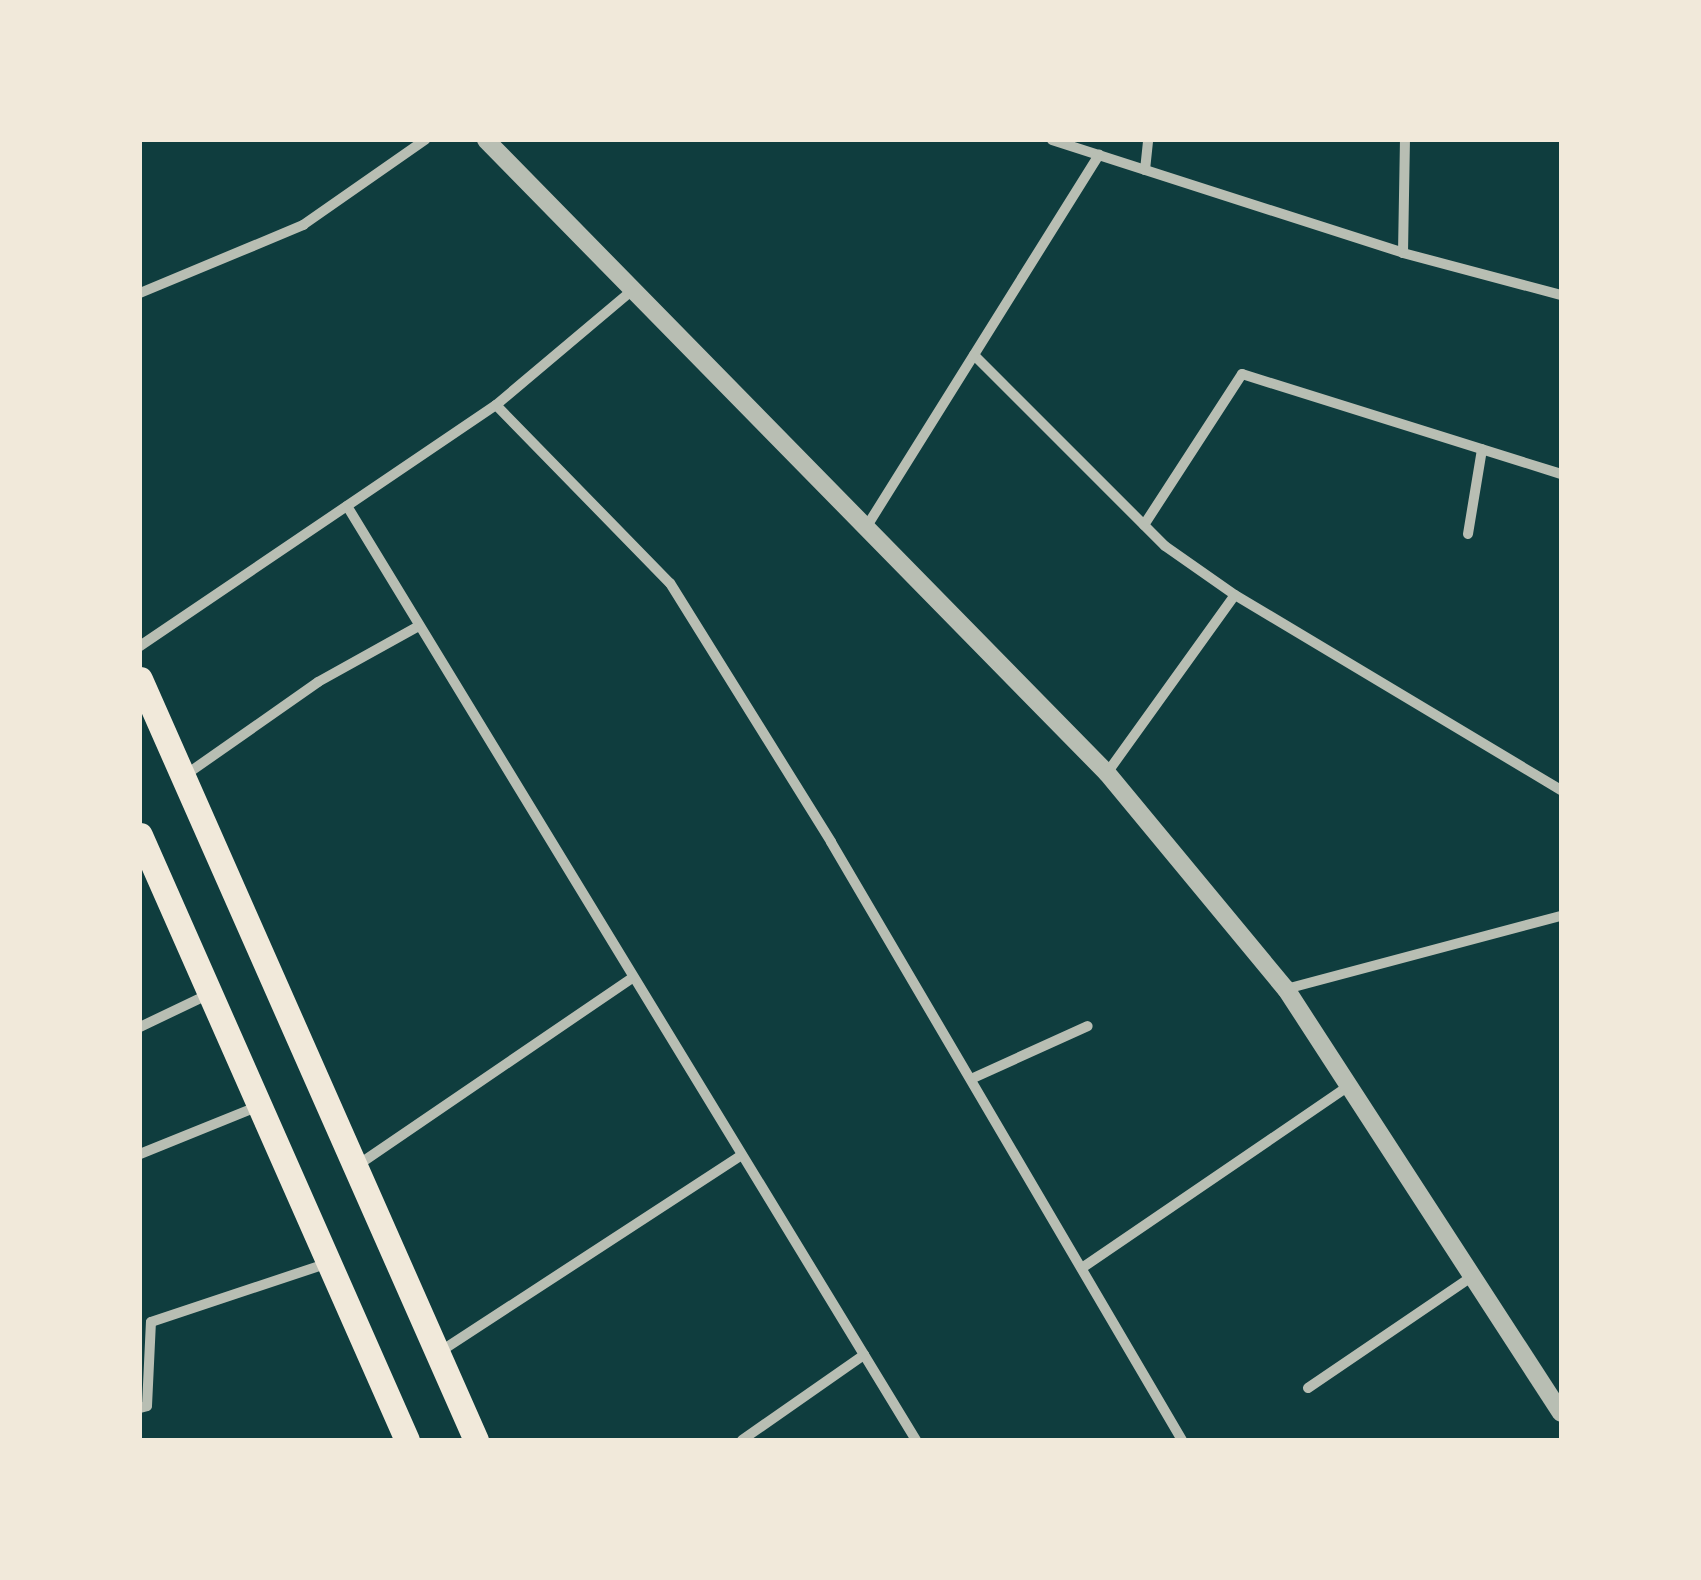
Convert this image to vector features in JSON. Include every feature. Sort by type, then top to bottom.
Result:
[{"type":"main road","points":[[140,679],[476,1440]]},
{"type":"main road","points":[[140,835],[408,1440]]},
{"type":"street","points":[[140,294],[304,225],[425,140]]},
{"type":"street","points":[[486,140],[1107,773],[1286,989],[1561,1413]]},
{"type":"street","points":[[1052,140],[1404,252],[1561,294]]},
{"type":"street","points":[[1145,170],[1148,140]]},
{"type":"street","points":[[1404,252],[1405,140]]},
{"type":"street","points":[[867,526],[1099,155]]},
{"type":"street","points":[[140,646],[496,405],[634,288]]},
{"type":"street","points":[[974,355],[1144,525],[1235,594],[1561,790]]},
{"type":"street","points":[[1144,525],[1242,374],[1561,474]]},
{"type":"street","points":[[496,405],[670,583],[971,1079],[1182,1440]]},
{"type":"street","points":[[1468,534],[1482,449]]},
{"type":"street","points":[[347,506],[631,979],[916,1440]]},
{"type":"street","points":[[1107,773],[1235,594]]},
{"type":"street","points":[[183,776],[318,682],[419,626]]},
{"type":"street","points":[[1286,989],[1561,916]]},
{"type":"street","points":[[356,1168],[631,979]]},
{"type":"street","points":[[140,1027],[210,994]]},
{"type":"street","points":[[971,1079],[1088,1026]]},
{"type":"street","points":[[1082,1268],[1349,1086]]},
{"type":"street","points":[[140,1154],[260,1105]]},
{"type":"street","points":[[438,1353],[740,1156]]},
{"type":"street","points":[[140,1408],[147,1406],[151,1322],[329,1263]]},
{"type":"street","points":[[1308,1388],[1472,1276]]},
{"type":"street","points":[[742,1440],[864,1354]]}]
